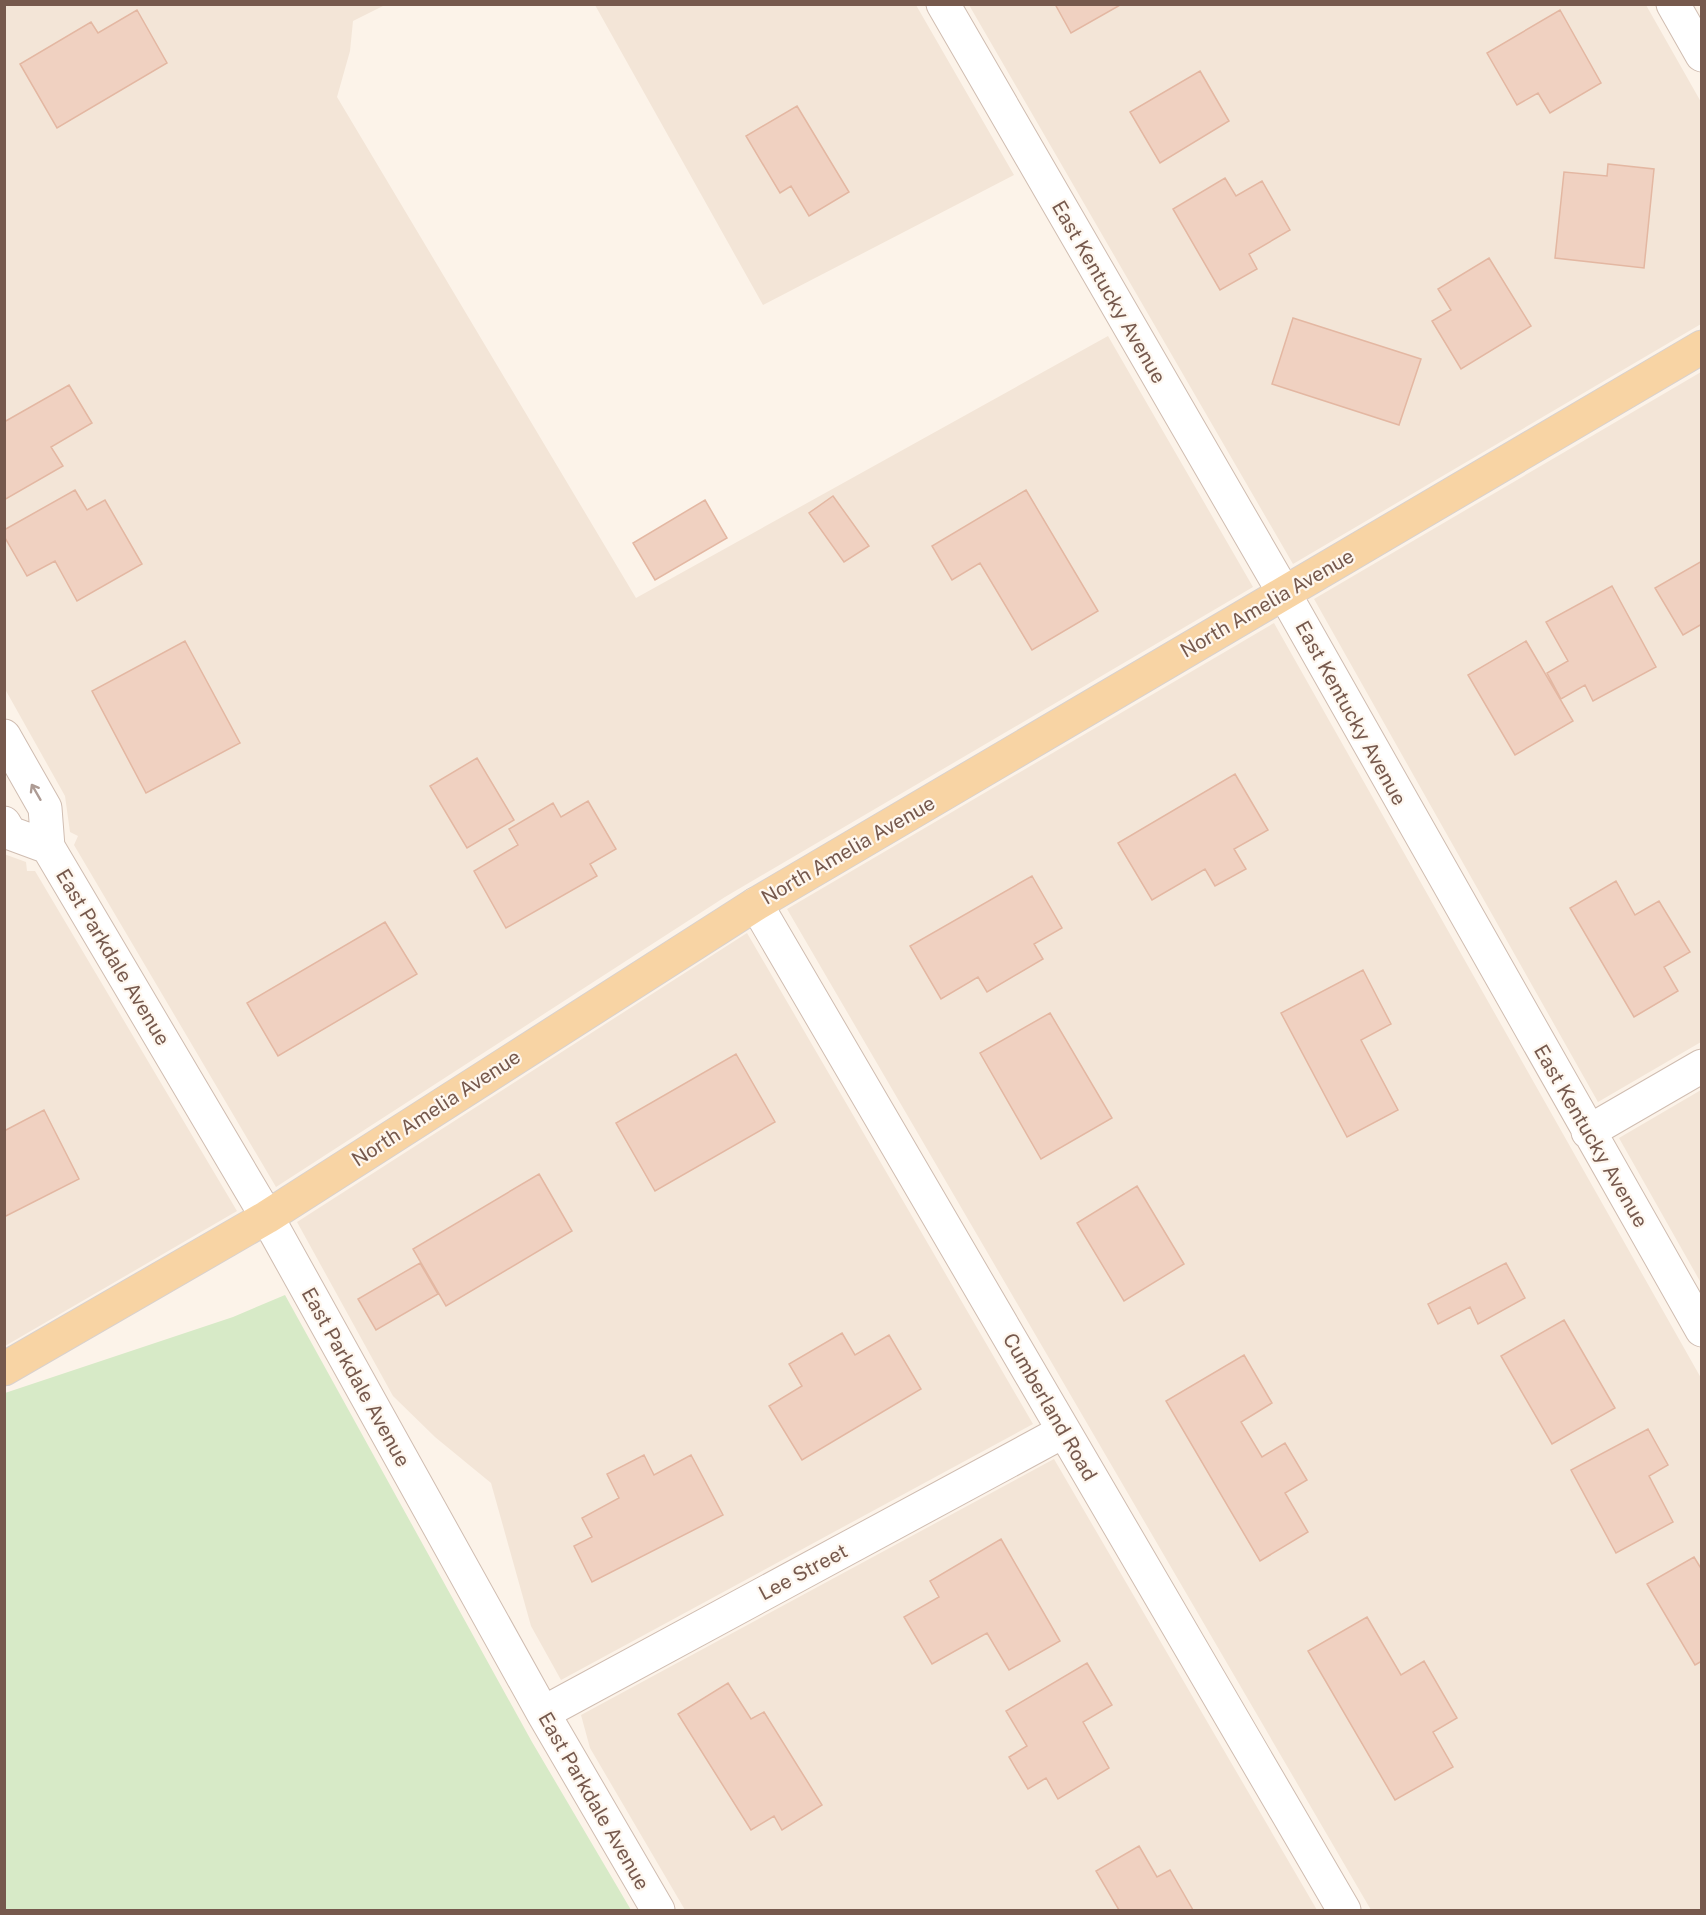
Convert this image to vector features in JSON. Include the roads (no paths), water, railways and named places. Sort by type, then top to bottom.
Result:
[{"type":"main road","name":"North Amelia Avenue","points":[[4,1369],[267,1217],[756,904],[1701,347]]},
{"type":"street","name":"East Kentucky Avenue","points":[[943,4],[1284,593],[1701,1330]]},
{"type":"street","points":[[1673,4],[1701,55]]},
{"type":"street","name":"East Parkdale Avenue","points":[[4,736],[45,808],[48,848],[267,1217],[543,1713],[658,1911]]},
{"type":"street","name":"East Parkdale Avenue","points":[[4,823],[10,833],[48,848]]},
{"type":"street","name":"Cumberland Road","points":[[756,904],[1344,1911]]},
{"type":"street","points":[[1588,1132],[1701,1066]]},
{"type":"street","name":"Lee Street","points":[[543,1713],[1064,1431]]}]
